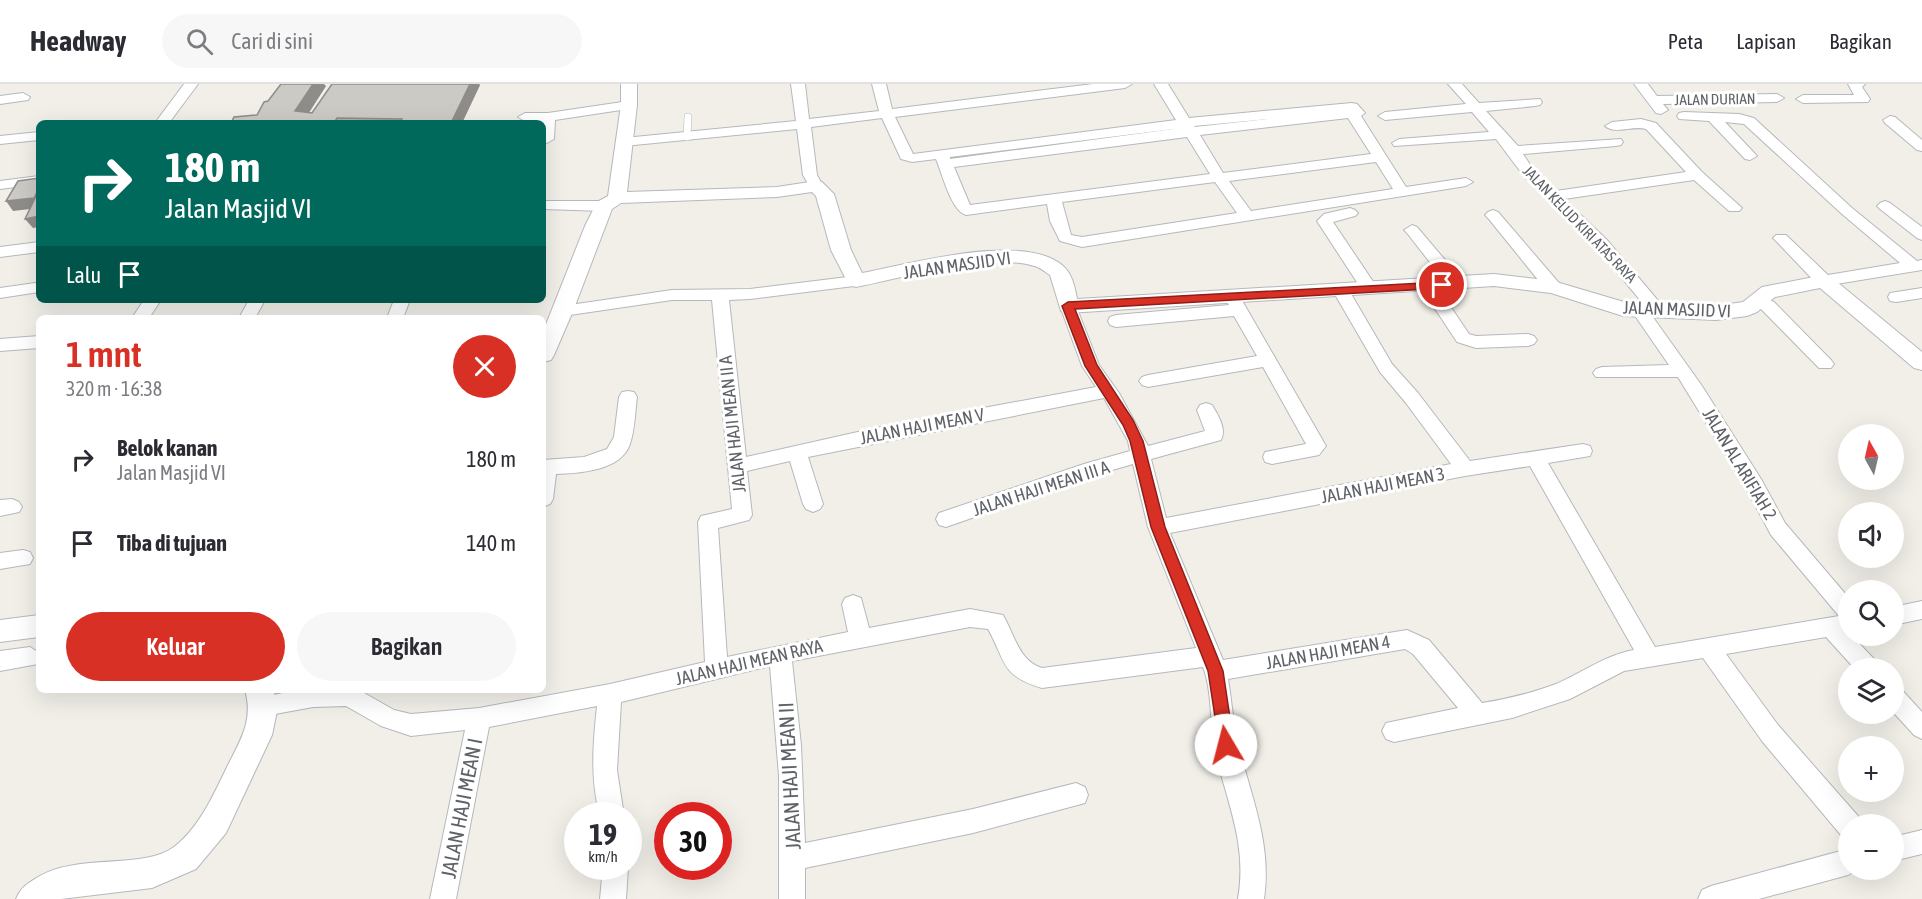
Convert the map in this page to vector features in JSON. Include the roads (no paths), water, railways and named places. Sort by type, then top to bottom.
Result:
[{"type":"street","points":[[164,120],[191,84]]},
{"type":"street","points":[[546,348],[563,311],[594,226],[610,202],[624,142],[629,105],[629,84]]},
{"type":"street","points":[[798,84],[810,175],[816,186],[825,194],[841,250],[856,281]]},
{"type":"street","points":[[879,84],[886,114],[906,156],[921,159],[944,160],[1188,128],[1353,115],[1402,192]]},
{"type":"street","points":[[624,142],[886,114],[1125,84]]},
{"type":"street","points":[[1165,84],[1188,128],[1218,176],[1248,217]]},
{"type":"street","name":"JALAN KELUD KIRI ATAS RAYA","points":[[1455,84],[1514,151],[1528,172],[1601,243],[1648,310]]},
{"type":"street","name":"JALAN DURIAN","points":[[1641,84],[1658,106],[1777,98]]},
{"type":"street","points":[[1803,99],[1863,99],[1854,88],[1854,85],[1858,84]]},
{"type":"street","points":[[0,100],[23,97]]},
{"type":"street","points":[[1386,116],[1535,102]]},
{"type":"street","points":[[525,117],[548,117],[629,105]]},
{"type":"street","points":[[1684,116],[1739,118],[1749,121],[1839,204],[1917,266]]},
{"type":"street","points":[[547,139],[548,117]]},
{"type":"street","points":[[1713,117],[1750,156]]},
{"type":"street","points":[[1890,120],[1922,147]]},
{"type":"street","points":[[1612,126],[1641,123],[1651,126],[1697,174],[1734,208]]},
{"type":"street","points":[[1399,143],[1498,135]]},
{"type":"street","points":[[0,140],[36,136]]},
{"type":"street","points":[[1514,151],[1616,142]]},
{"type":"street","points":[[944,160],[962,206],[966,210],[1379,157]]},
{"type":"street","points":[[1551,196],[1697,174]]},
{"type":"street","points":[[0,185],[36,180]]},
{"type":"street","points":[[1054,199],[1058,221],[1065,238],[1075,242],[1466,182]]},
{"type":"street","points":[[546,205],[777,192],[816,186]]},
{"type":"street","points":[[1885,206],[1922,235]]},
{"type":"street","points":[[1359,212],[1329,217],[1325,221],[1370,289]]},
{"type":"street","points":[[1493,215],[1553,287]]},
{"type":"street","points":[[1412,230],[1450,278]]},
{"type":"street","points":[[1781,238],[1824,281],[1922,363]]},
{"type":"street","points":[[0,252],[36,247]]},
{"type":"street","name":"JALAN MASJID VI","points":[[563,311],[672,295],[785,291],[856,281],[994,256],[1030,257],[1044,261],[1056,270],[1062,280],[1068,306],[1235,304],[1341,291],[1428,286],[1450,278],[1494,280],[1553,287],[1623,309],[1729,313],[1750,307],[1769,292],[1785,287],[1917,266]]},
{"type":"street","points":[[1428,286],[1463,338],[1476,342],[1528,340]]},
{"type":"street","points":[[0,293],[35,288]]},
{"type":"street","name":"JALAN HAJI MEAN 3","points":[[1158,527],[1465,469],[1412,398],[1386,368],[1341,291]]},
{"type":"street","points":[[1896,297],[1922,293]]},
{"type":"street","name":"JALAN HAJI MEAN II A","points":[[717,669],[708,522],[742,515],[720,295]]},
{"type":"street","points":[[1758,300],[1768,306],[1825,364]]},
{"type":"street","points":[[1116,321],[1235,304],[1317,446],[1312,450],[1272,457]]},
{"type":"street","points":[[1068,306],[1091,366],[1129,423],[1141,457],[1158,527],[1213,664],[1226,745],[1253,846],[1254,880],[1251,899]]},
{"type":"street","name":"JALAN AL ARIFIAH 2","points":[[1648,310],[1683,371],[1754,484],[1778,529],[1838,600]]},
{"type":"street","points":[[0,345],[36,342]]},
{"type":"street","points":[[1148,381],[1267,360]]},
{"type":"street","points":[[1602,374],[1683,371]]},
{"type":"street","name":"JALAN HAJI MEAN V","points":[[736,466],[871,436],[1108,391]]},
{"type":"street","points":[[546,467],[605,460],[614,455],[620,446],[627,397]]},
{"type":"street","name":"JALAN HAJI MEAN III A","points":[[946,519],[1091,469],[1214,435],[1206,410]]},
{"type":"street","points":[[1465,469],[1583,451]]},
{"type":"street","points":[[797,453],[813,504]]},
{"type":"street","points":[[1535,458],[1649,657]]},
{"type":"street","points":[[0,561],[23,558]]},
{"type":"street","points":[[853,604],[860,639]]},
{"type":"street","points":[[1904,614],[1922,610]]},
{"type":"street","name":"JALAN HAJI MEAN RAYA","points":[[262,698],[349,696],[389,719],[411,725],[479,718],[527,699],[610,694],[780,654],[970,618],[995,621],[1018,668],[1030,676],[1042,678],[1213,664]]},
{"type":"street","points":[[1394,731],[1512,708],[1562,692],[1622,662],[1838,625]]},
{"type":"street","points":[[0,630],[36,626]]},
{"type":"street","name":"JALAN HAJI MEAN 4","points":[[1213,664],[1407,639],[1421,647],[1478,715]]},
{"type":"street","points":[[1708,647],[1770,733],[1840,814]]},
{"type":"street","name":"JALAN HAJI MEAN II","points":[[780,654],[790,735],[794,858],[792,899]]},
{"type":"street","points":[[0,661],[30,657]]},
{"type":"street","points":[[608,802],[605,793],[604,763],[610,694]]},
{"type":"street","points":[[32,899],[59,882],[152,872],[185,858],[215,823],[258,735],[262,698]]},
{"type":"street","points":[[1904,708],[1922,728]]},
{"type":"street","name":"JALAN HAJI MEAN I","points":[[444,899],[479,718]]},
{"type":"street","points":[[794,858],[973,821],[1076,795]]},
{"type":"street","points":[[1904,846],[1922,842]]},
{"type":"street","points":[[1716,898],[1838,865]]},
{"type":"street","points":[[614,899],[615,880]]},
{"type":"lane","points":[[687,137],[688,117]]}]
